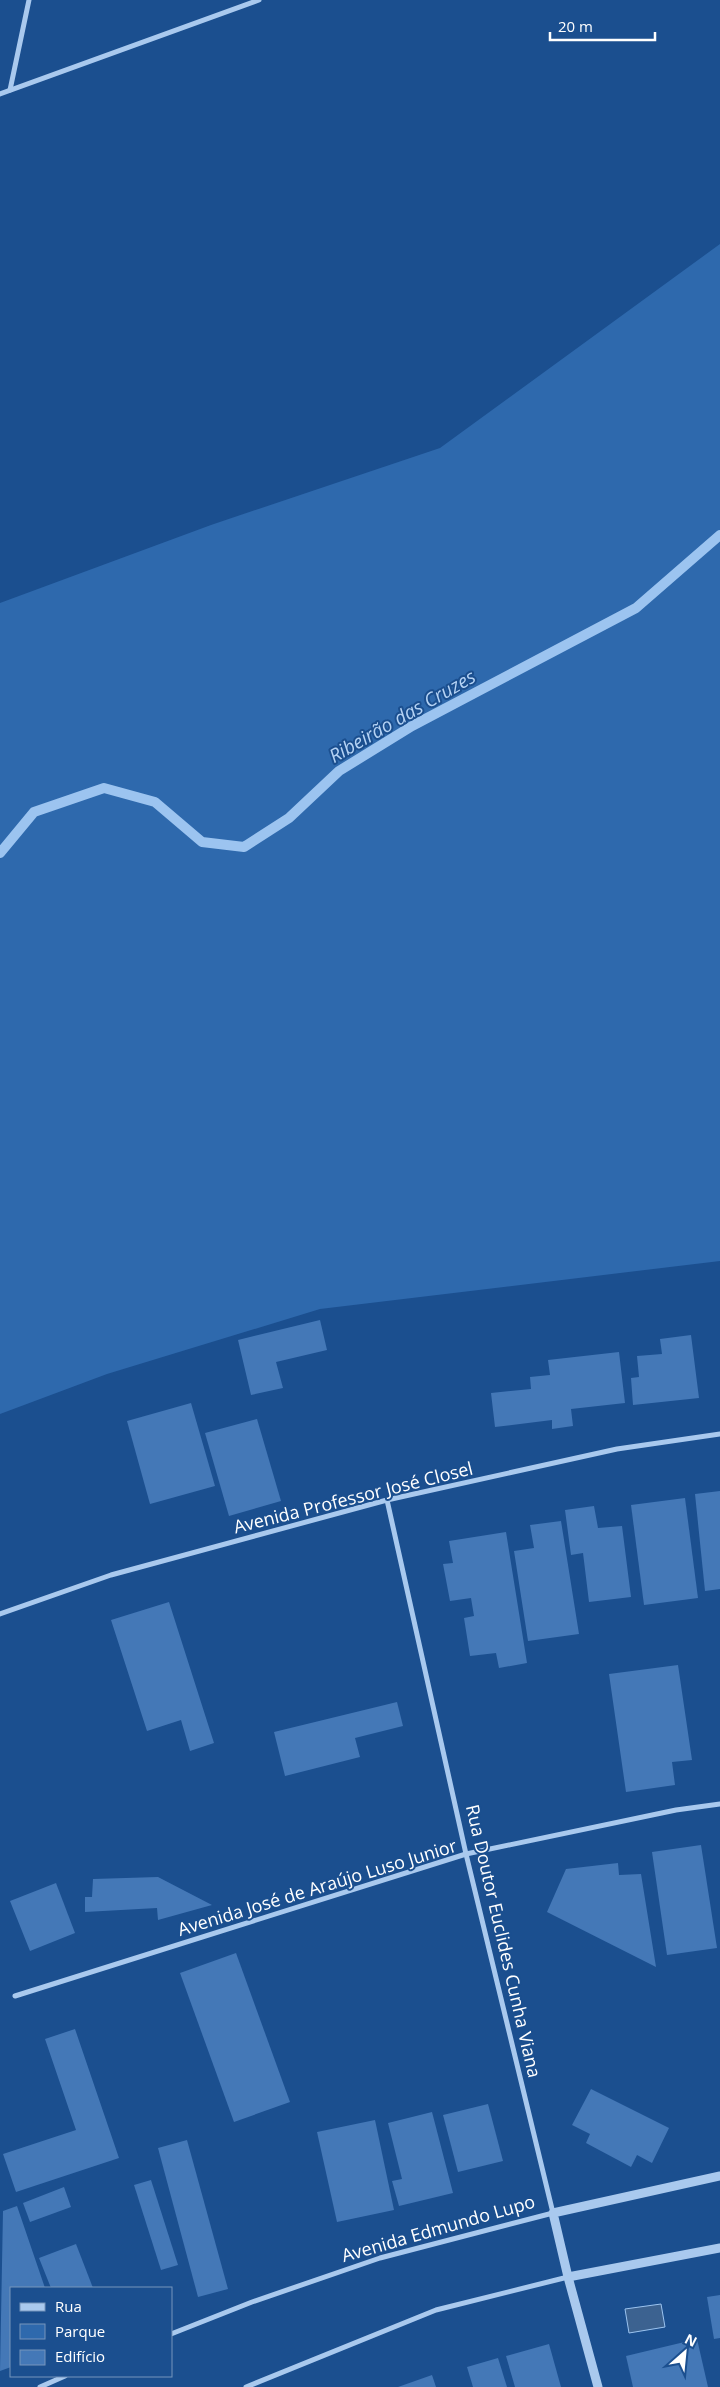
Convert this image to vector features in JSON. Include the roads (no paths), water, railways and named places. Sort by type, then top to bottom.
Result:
[{"type":"street","points":[[10,90],[28,0]]},
{"type":"street","points":[[0,94],[258,0]]},
{"type":"street","name":"Avenida Professor José Closel","points":[[0,1614],[111,1576],[387,1500],[617,1449],[720,1434]]},
{"type":"street","name":"Rua Doutor Euclides Cunha Viana","points":[[387,1500],[466,1854],[568,2277],[598,2387]]},
{"type":"street","name":"Avenida José de Araújo Luso Junior","points":[[15,1996],[466,1854],[676,1810],[720,1804]]},
{"type":"street","name":"Avenida Edmundo Lupo","points":[[172,2334],[252,2302],[380,2258],[553,2213],[720,2176]]},
{"type":"street","points":[[246,2387],[436,2310],[568,2277],[720,2248]]},
{"type":"street","points":[[40,2387],[62,2377]]},
{"type":"waterway","name":"Ribeirão das Cruzes","points":[[0,853],[34,812],[104,788],[155,802],[202,842],[244,847],[289,818],[339,771],[412,726],[636,608],[720,535]]}]
